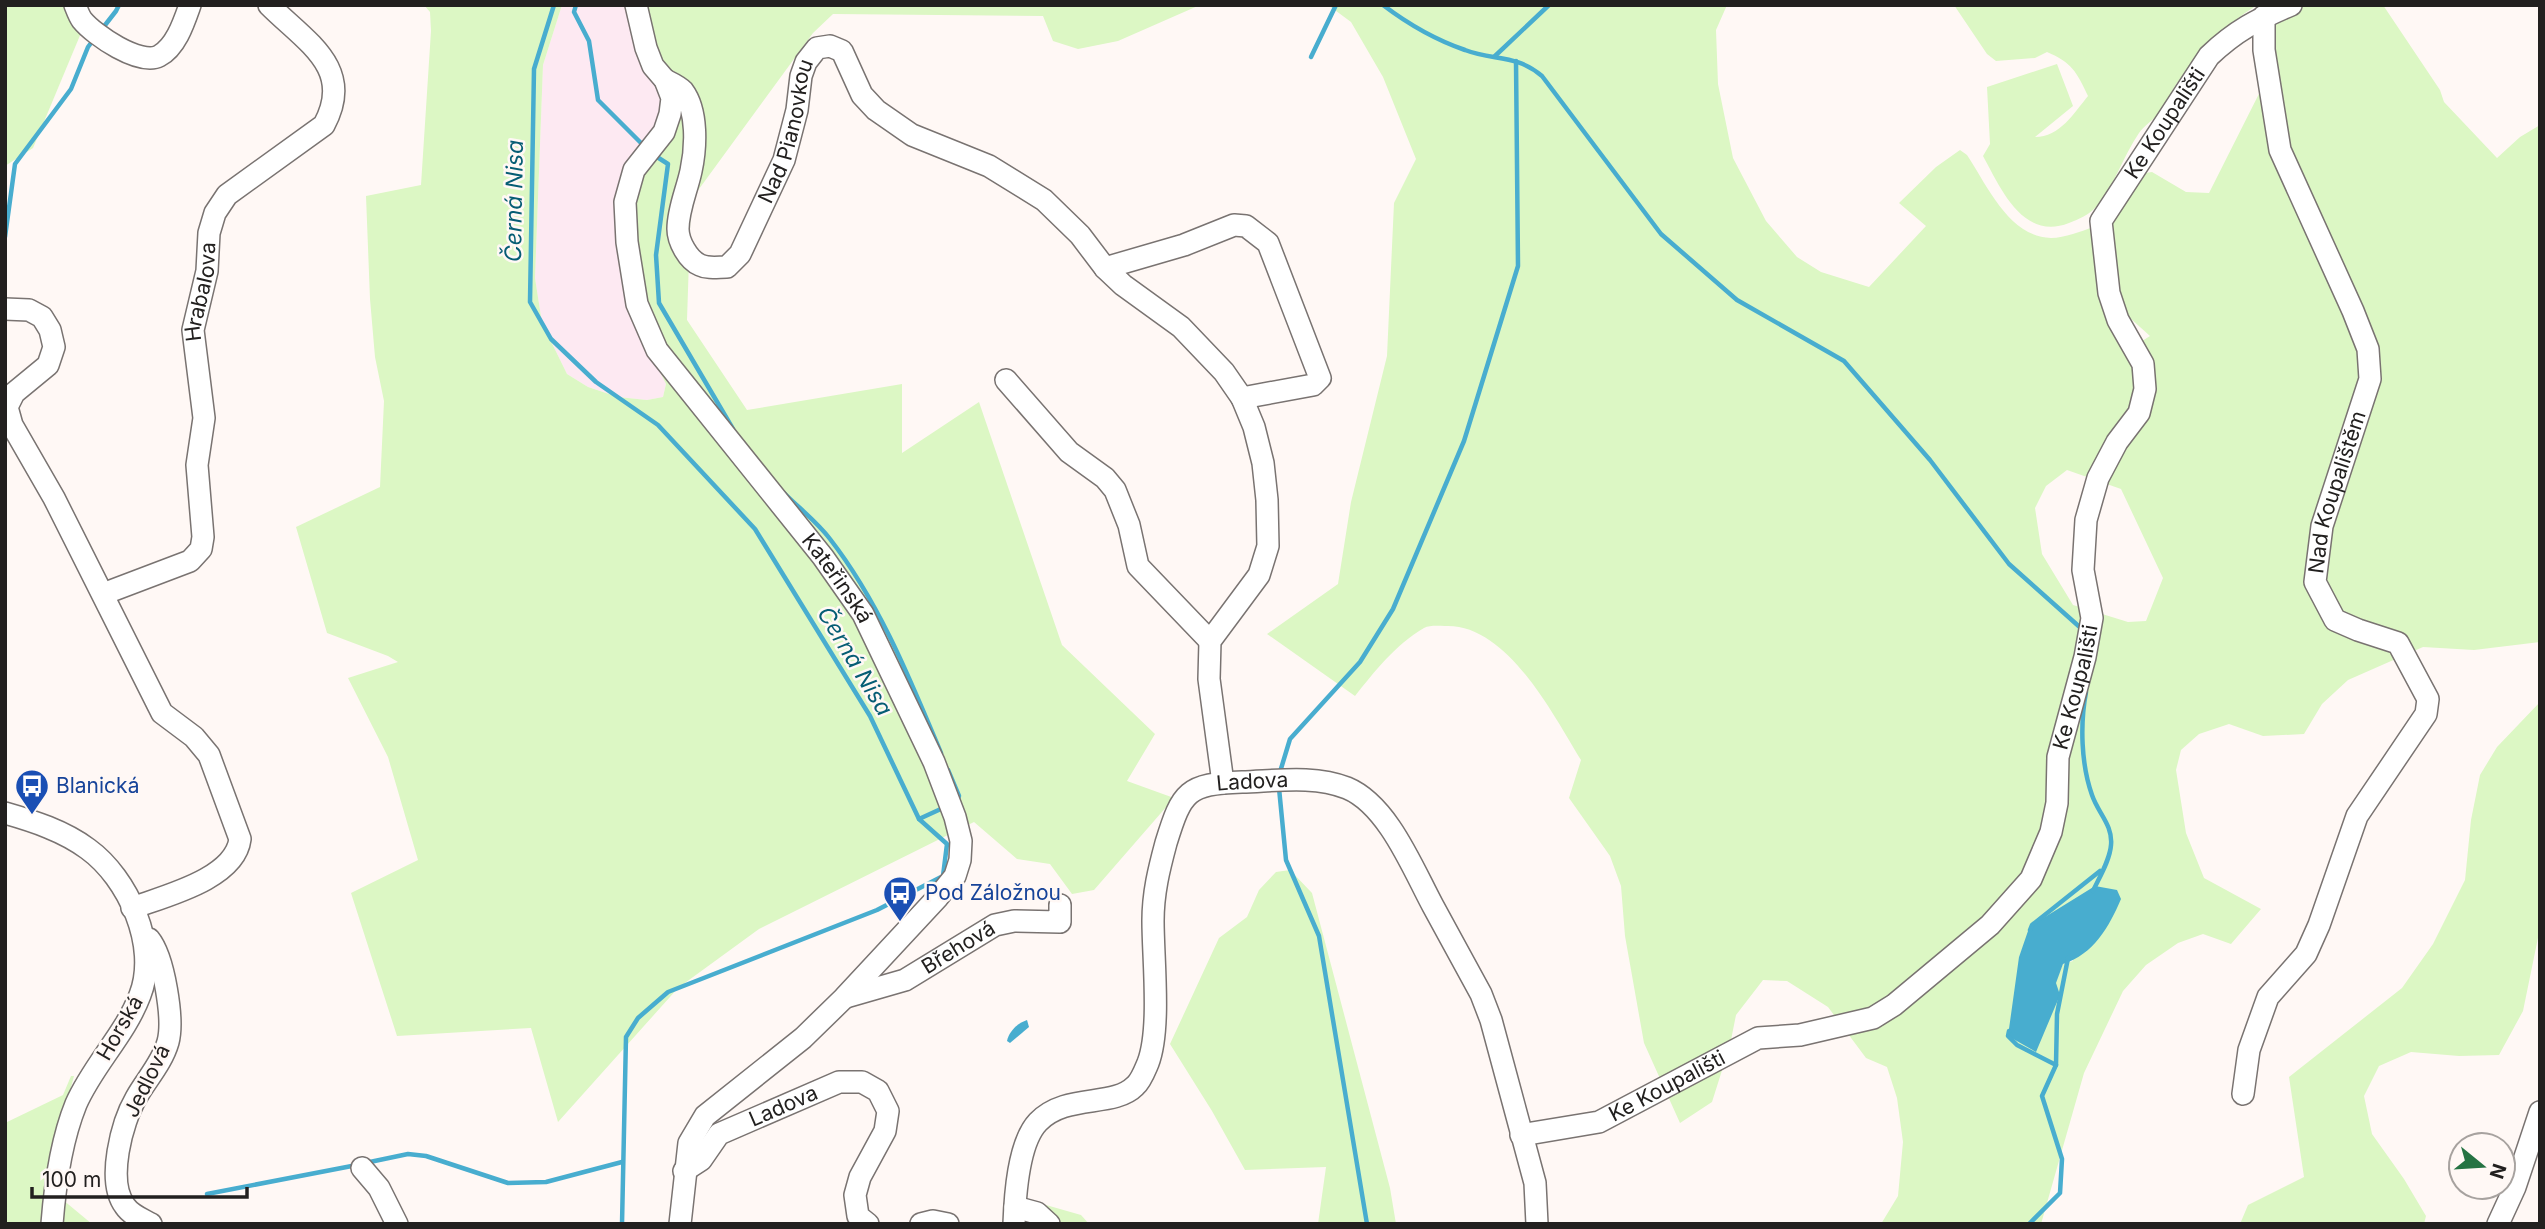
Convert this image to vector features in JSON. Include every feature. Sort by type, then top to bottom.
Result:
[{"type":"street","points":[[75,5],[81,19],[99,34],[140,59],[159,57],[174,42],[190,5]]},
{"type":"street","name":"Hrabalova","points":[[103,594],[190,561],[201,550],[203,537],[197,465],[204,418],[193,330],[207,271],[209,233],[215,214],[227,195],[324,125],[333,108],[336,86],[327,62],[269,5]]},
{"type":"street","name":"Kateřinská","points":[[636,5],[646,48],[672,98],[664,131],[634,170],[625,202],[627,242],[637,304],[657,350],[823,557],[863,614],[934,762],[961,841],[960,860],[955,876],[844,998],[803,1038],[705,1116],[689,1143],[680,1224]]},
{"type":"street","name":"Ke Koupališti","points":[[1521,1135],[1600,1122],[1758,1038],[1800,1035],[1873,1018],[1894,1005],[1990,925],[2031,879],[2043,853],[2057,803],[2058,757],[2092,618],[2082,570],[2085,520],[2098,478],[2117,442],[2139,413],[2145,389],[2143,365],[2118,320],[2109,293],[2101,221],[2209,56],[2231,35],[2264,16],[2291,5]]},
{"type":"street","name":"Nad Koupalištěm","points":[[2243,1094],[2249,1049],[2267,997],[2306,954],[2319,925],[2357,816],[2426,714],[2428,699],[2398,643],[2358,631],[2335,620],[2315,582],[2322,526],[2370,379],[2368,349],[2280,150],[2264,50],[2264,16]]},
{"type":"street","name":"Nad Pianovkou","points":[[665,80],[682,90],[692,111],[694,133],[691,170],[678,231],[680,242],[691,259],[699,265],[727,267],[740,254],[784,160],[806,62],[817,48],[830,46],[842,51],[862,95],[876,110],[912,135],[989,166],[1044,200],[1080,235],[1105,268],[1123,285],[1181,327],[1224,372],[1242,398],[1254,427],[1263,463],[1267,500],[1268,546],[1259,575],[1210,641]]},
{"type":"street","points":[[1105,268],[1184,245],[1234,225],[1246,226],[1268,243],[1320,371],[1320,378],[1313,385],[1242,398]]},
{"type":"street","points":[[5,309],[29,310],[42,317],[50,330],[54,347],[48,365],[14,393],[7,407],[12,425],[54,498],[162,713],[194,737],[209,755],[240,839],[238,851],[227,865],[136,918]]},
{"type":"street","points":[[1006,380],[1069,452],[1105,478],[1115,490],[1129,525],[1138,566],[1210,641],[1209,679],[1223,783]]},
{"type":"street","name":"Ladova","points":[[1014,1215],[1022,1157],[1036,1124],[1053,1111],[1069,1104],[1125,1093],[1136,1086],[1145,1070],[1150,1056],[1154,1009],[1155,887],[1166,843],[1178,808],[1186,794],[1196,787],[1223,783],[1317,780],[1355,792],[1380,815],[1399,841],[1484,1003],[1500,1051],[1535,1183],[1537,1224]]},
{"type":"street","name":"Horská","points":[[6,813],[53,829],[87,848],[112,872],[136,918],[146,965],[142,991],[121,1034],[77,1102],[61,1163],[52,1224]]},
{"type":"street","name":"Břehová","points":[[844,998],[905,980],[995,925],[1014,921],[1060,922],[1060,905]]},
{"type":"street","name":"Jedlová","points":[[136,918],[155,946],[162,968],[171,1021],[165,1050],[132,1106],[119,1147],[117,1187],[125,1206],[135,1216],[151,1224]]},
{"type":"street","name":"Ladova","points":[[684,1171],[701,1160],[719,1134],[839,1082],[862,1082],[878,1091],[888,1111],[885,1131],[860,1177],[855,1195],[858,1216],[868,1224]]},
{"type":"street","points":[[2498,1224],[2515,1187],[2540,1112]]},
{"type":"street","points":[[362,1168],[379,1188],[397,1224]]},
{"type":"street","points":[[1014,1215],[1037,1213],[1049,1224]]},
{"type":"street","points":[[921,1224],[933,1221],[948,1224]]},
{"type":"shaded area","points":[[562,5],[626,5],[665,109],[639,329],[666,384],[663,397],[647,400],[618,397],[588,387],[567,374],[542,323],[535,278],[543,65]]},
{"type":"green space","points":[[5,5],[67,5],[81,33],[33,148],[5,166]]},
{"type":"green space","points":[[424,5],[562,5],[543,65],[535,278],[542,323],[567,374],[588,387],[618,397],[647,400],[663,397],[666,384],[639,329],[618,202],[662,142],[665,109],[626,5],[1200,5],[1118,41],[1078,49],[1053,41],[1043,16],[833,14],[813,33],[691,200],[687,320],[747,410],[902,384],[902,453],[979,402],[1062,645],[1155,734],[1127,781],[1174,798],[1094,890],[1072,894],[1050,864],[1017,859],[974,822],[759,929],[678,988],[558,1122],[531,1028],[397,1036],[351,893],[418,860],[388,757],[348,678],[398,662],[327,633],[296,527],[380,487],[384,401],[375,357],[366,196],[421,185],[431,31],[430,12]]},
{"type":"green space","points":[[1328,5],[1727,5],[1716,30],[1718,84],[1733,158],[1766,221],[1797,257],[1821,272],[1869,287],[1926,226],[1899,203],[1936,167],[1960,150],[1967,155],[2001,207],[2023,229],[2051,238],[2094,227],[2131,348],[2150,336],[2130,318],[2119,296],[2109,236],[2113,210],[2138,174],[2152,172],[2186,192],[2209,193],[2275,62],[2272,23],[2295,5],[2383,5],[2440,90],[2444,102],[2497,158],[2520,137],[2540,125],[2540,642],[2474,650],[2423,647],[2348,680],[2322,704],[2304,734],[2263,736],[2229,724],[2199,734],[2181,750],[2176,770],[2186,833],[2204,878],[2261,909],[2231,944],[2203,934],[2178,943],[2146,965],[2123,991],[2084,1073],[2041,1224],[1881,1224],[1898,1196],[1903,1142],[1897,1098],[1887,1067],[1866,1058],[1828,1007],[1787,981],[1763,980],[1736,1015],[1730,1045],[1712,1102],[1680,1123],[1644,1043],[1625,936],[1621,886],[1610,856],[1569,798],[1581,760],[1526,675],[1508,655],[1488,639],[1467,629],[1431,626],[1424,628],[1395,650],[1355,696],[1267,634],[1338,584],[1351,502],[1387,356],[1394,203],[1416,159],[1383,77],[1351,22]],"holes":[[[2067,470],[2121,489],[2163,578],[2146,621],[2128,622],[2073,605],[2042,554],[2035,508],[2046,486]],[[2058,911],[2073,961],[2063,964],[2055,983],[2019,957],[2032,925]]]},
{"type":"green space","points":[[1954,5],[2257,5],[2223,30],[2186,71],[2161,110],[2139,133],[2096,207],[2080,218],[2053,227],[2039,225],[2015,209],[1983,156],[1990,144],[1987,87],[2057,64],[2073,106],[2035,137],[2059,129],[2088,96],[2072,69],[2047,52],[2035,58],[1996,61],[1987,54]]},
{"type":"green space","points":[[2540,702],[2540,928],[2523,1011],[2499,1055],[2459,1056],[2411,1052],[2379,1066],[2364,1096],[2372,1134],[2426,1216],[2424,1224],[2240,1224],[2248,1205],[2304,1177],[2289,1077],[2402,988],[2433,944],[2465,880],[2471,820],[2480,775],[2497,747]]},
{"type":"green space","points":[[1290,870],[1312,893],[1390,1188],[1396,1224],[1318,1224],[1326,1167],[1245,1170],[1170,1044],[1219,938],[1247,917],[1259,890],[1276,872]]},
{"type":"green space","points":[[71,1076],[74,1076],[45,1185],[92,1224],[5,1224],[5,1123],[63,1095]]},
{"type":"green space","points":[[1032,1201],[1081,1215],[1089,1224],[1055,1224]]},
{"type":"water","points":[[2095,886],[2117,890],[2121,899],[2111,920],[2092,946],[2063,964],[2056,983],[2060,995],[2036,1052],[2008,1036],[2019,957],[2028,931],[2032,925]]},
{"type":"water","points":[[1027,1020],[1029,1027],[1010,1043],[1007,1041],[1014,1028]]},
{"type":"waterway","points":[[102,29],[119,5]]},
{"type":"waterway","name":"Černá Nisa","points":[[554,5],[534,69],[530,302],[551,339],[596,382],[658,425],[755,529],[870,716],[919,819],[947,844],[943,876],[877,910],[668,992],[638,1018],[626,1037],[622,1224]]},
{"type":"waterway","points":[[576,5],[574,12],[589,41],[598,100],[645,147]]},
{"type":"waterway","points":[[1311,57],[1336,5]]},
{"type":"waterway","points":[[1383,5],[1412,25],[1454,46],[1523,64],[1542,76],[1661,234],[1737,300],[1844,361],[1930,460],[2009,564],[2083,630]]},
{"type":"waterway","points":[[1495,56],[1549,5]]},
{"type":"waterway","points":[[5,237],[15,164],[71,89],[88,47],[94,39]]},
{"type":"waterway","points":[[1280,772],[1290,739],[1360,662],[1393,609],[1464,441],[1518,266],[1516,61]]},
{"type":"waterway","points":[[654,155],[668,164],[656,255],[659,303],[733,429]]},
{"type":"waterway","points":[[784,493],[825,533],[864,589],[892,642],[941,753]]},
{"type":"waterway","points":[[2086,692],[2082,730],[2086,770],[2092,795],[2111,838],[2109,857],[2093,891]]},
{"type":"waterway","points":[[948,770],[959,796],[957,801]]},
{"type":"waterway","points":[[1279,788],[1286,860],[1319,936],[1367,1224]]},
{"type":"waterway","points":[[919,819],[943,808]]},
{"type":"waterway","points":[[2030,930],[2032,925],[2100,871]]},
{"type":"waterway","points":[[2029,1224],[2060,1193],[2062,1159],[2042,1096],[2056,1065],[2057,1014],[2068,958]]},
{"type":"waterway","points":[[2009,1031],[2008,1036],[2017,1045],[2056,1065]]},
{"type":"waterway","points":[[365,1163],[408,1154],[426,1156],[508,1183],[546,1182],[622,1162]]},
{"type":"waterway","points":[[207,1194],[357,1165]]},
{"type":"place","name":"Blanická","points":[[32,816]]},
{"type":"place","name":"Pod Záložnou","points":[[900,923]]}]
